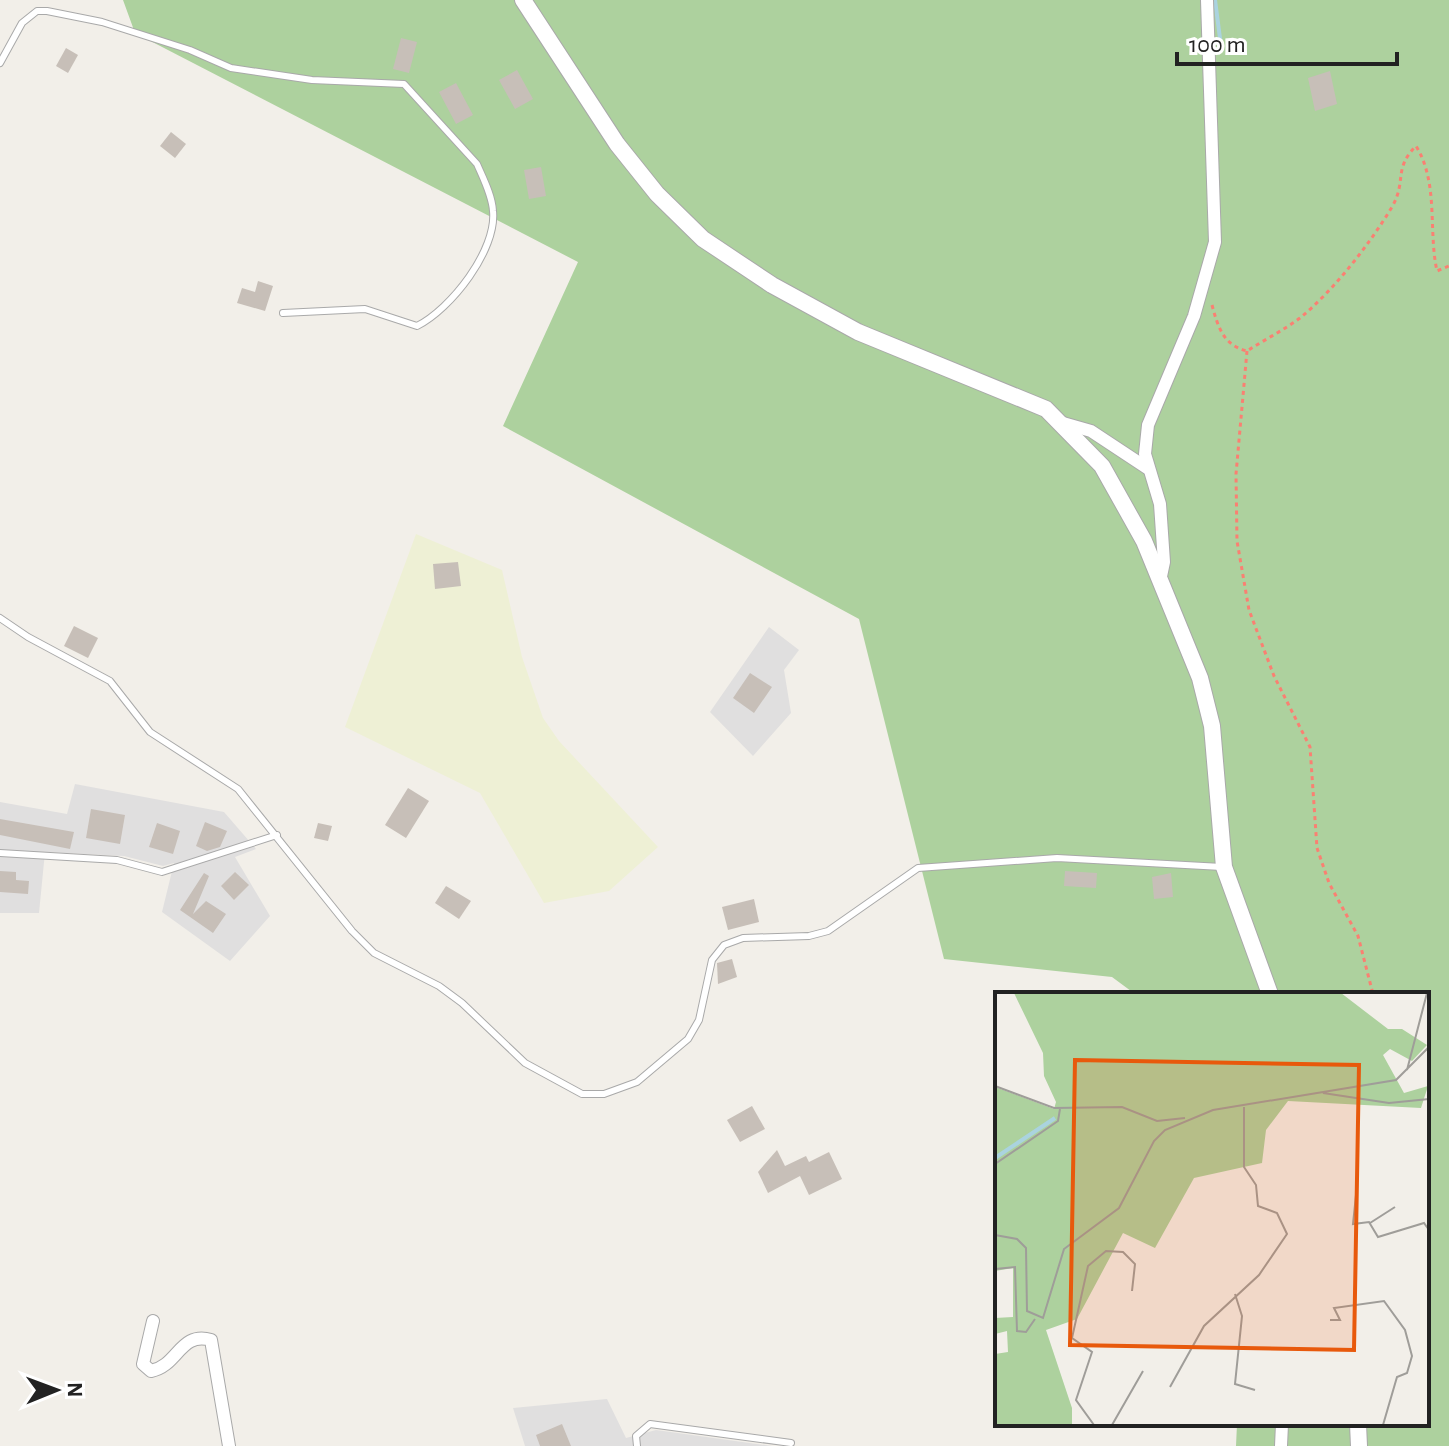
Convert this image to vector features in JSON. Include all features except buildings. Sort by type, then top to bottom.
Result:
[{"type":"street","points":[[523,0],[617,144],[657,194],[703,239],[772,285],[858,332],[1023,397],[1063,423],[1091,431],[1147,468]]},
{"type":"street","points":[[1160,581],[1164,562],[1160,504],[1147,468],[1148,425],[1194,316],[1215,242],[1207,0]]},
{"type":"street","points":[[1063,423],[1117,488],[1160,581],[1209,705],[1224,867],[1269,992]]},
{"type":"street","points":[[153,1321],[143,1364],[151,1371],[163,1369],[188,1340],[198,1336],[211,1340],[229,1446]]},
{"type":"street","points":[[1281,1446],[1282,1426]]},
{"type":"street","points":[[1358,1426],[1359,1446]]},
{"type":"lane","points":[[0,63],[22,23],[37,11],[47,11],[102,22],[190,50],[231,68],[312,80],[394,82],[412,89],[477,164],[483,177],[493,219],[478,265],[465,283],[417,326],[365,309],[283,313]]},
{"type":"lane","points":[[0,618],[28,637],[110,681],[142,725],[238,789],[352,931],[374,953],[449,994],[532,1068],[561,1085],[592,1095],[616,1091],[637,1082],[688,1039],[699,1020],[712,960],[724,945],[743,938],[809,936],[840,927],[898,879],[918,868],[1057,858],[1224,867]]},
{"type":"lane","points":[[0,853],[117,860],[162,872],[277,835]]},
{"type":"lane","points":[[637,1446],[636,1436],[643,1427],[660,1424],[791,1443]]},
{"type":"path","points":[[1211,303],[1218,327],[1231,347],[1247,351],[1300,317],[1339,277],[1386,216],[1398,197],[1401,162],[1416,146],[1423,158],[1431,193],[1431,241],[1437,271],[1449,266]]},
{"type":"path","points":[[1247,351],[1236,474],[1237,541],[1249,610],[1274,676],[1298,717],[1310,747],[1317,848],[1329,883],[1358,936],[1372,992]]},
{"type":"shaded area","points":[[769,627],[799,650],[784,670],[791,713],[753,756],[710,712]]},
{"type":"shaded area","points":[[75,784],[224,812],[256,849],[235,857],[270,916],[230,961],[162,912],[174,863],[163,866],[124,856],[45,852],[39,913],[0,913],[0,802],[67,814]]},
{"type":"shaded area","points":[[607,1399],[626,1438],[656,1430],[772,1446],[525,1446],[513,1408]]},
{"type":"green space","points":[[123,0],[1449,0],[1449,1446],[1236,1446],[1237,1426],[1429,1426],[1429,992],[1132,992],[1112,977],[944,959],[859,619],[503,426],[578,262],[135,33]]},
{"type":"green space","points":[[416,534],[502,570],[522,657],[543,718],[559,741],[658,847],[609,891],[544,903],[480,793],[345,727]]},
{"type":"waterway","points":[[1215,0],[1221,46]]}]
